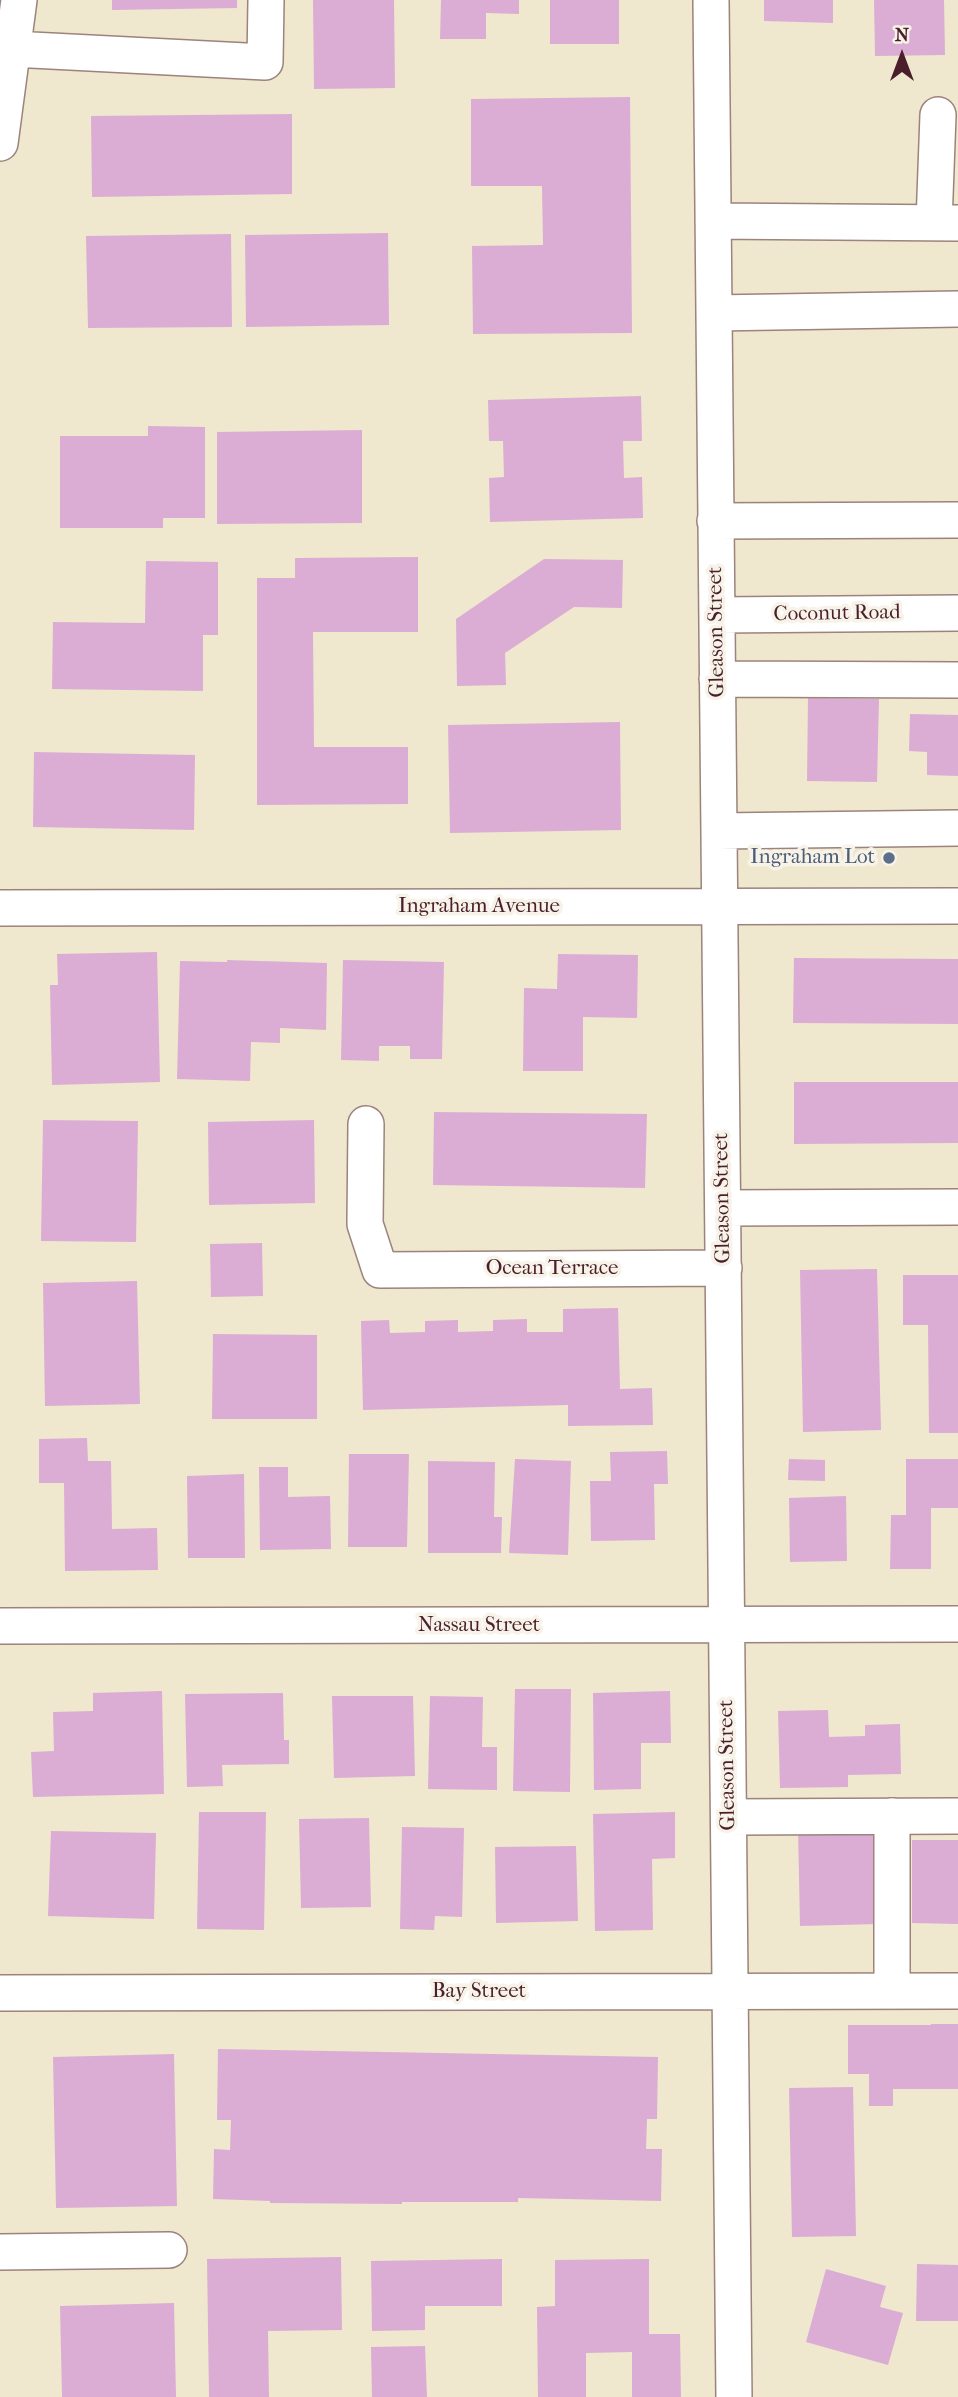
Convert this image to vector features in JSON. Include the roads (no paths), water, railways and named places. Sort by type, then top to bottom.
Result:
[{"type":"street","points":[[0,143],[19,0]]},
{"type":"street","points":[[12,49],[265,62],[266,0]]},
{"type":"street","name":"Gleason Street","points":[[710,0],[734,2397]]},
{"type":"street","points":[[713,221],[946,223],[938,115]]},
{"type":"street","points":[[714,313],[958,309]]},
{"type":"street","points":[[715,521],[958,520]]},
{"type":"street","name":"Coconut Road","points":[[717,615],[958,612]]},
{"type":"street","points":[[717,679],[958,680]]},
{"type":"street","points":[[719,831],[958,828]]},
{"type":"street","name":"Ingraham Avenue","points":[[0,908],[958,906]]},
{"type":"street","name":"Ocean Terrace","points":[[366,1124],[365,1224],[380,1270],[723,1268]]},
{"type":"street","points":[[723,1208],[958,1207]]},
{"type":"street","name":"Nassau Street","points":[[0,1626],[958,1624]]},
{"type":"street","points":[[892,1816],[892,1991]]},
{"type":"street","points":[[729,1817],[958,1816]]},
{"type":"street","name":"Bay Street","points":[[0,1993],[958,1991]]},
{"type":"street","points":[[0,2252],[169,2250]]},
{"type":"place","name":"Ingraham Lot","points":[[889,858]]}]
